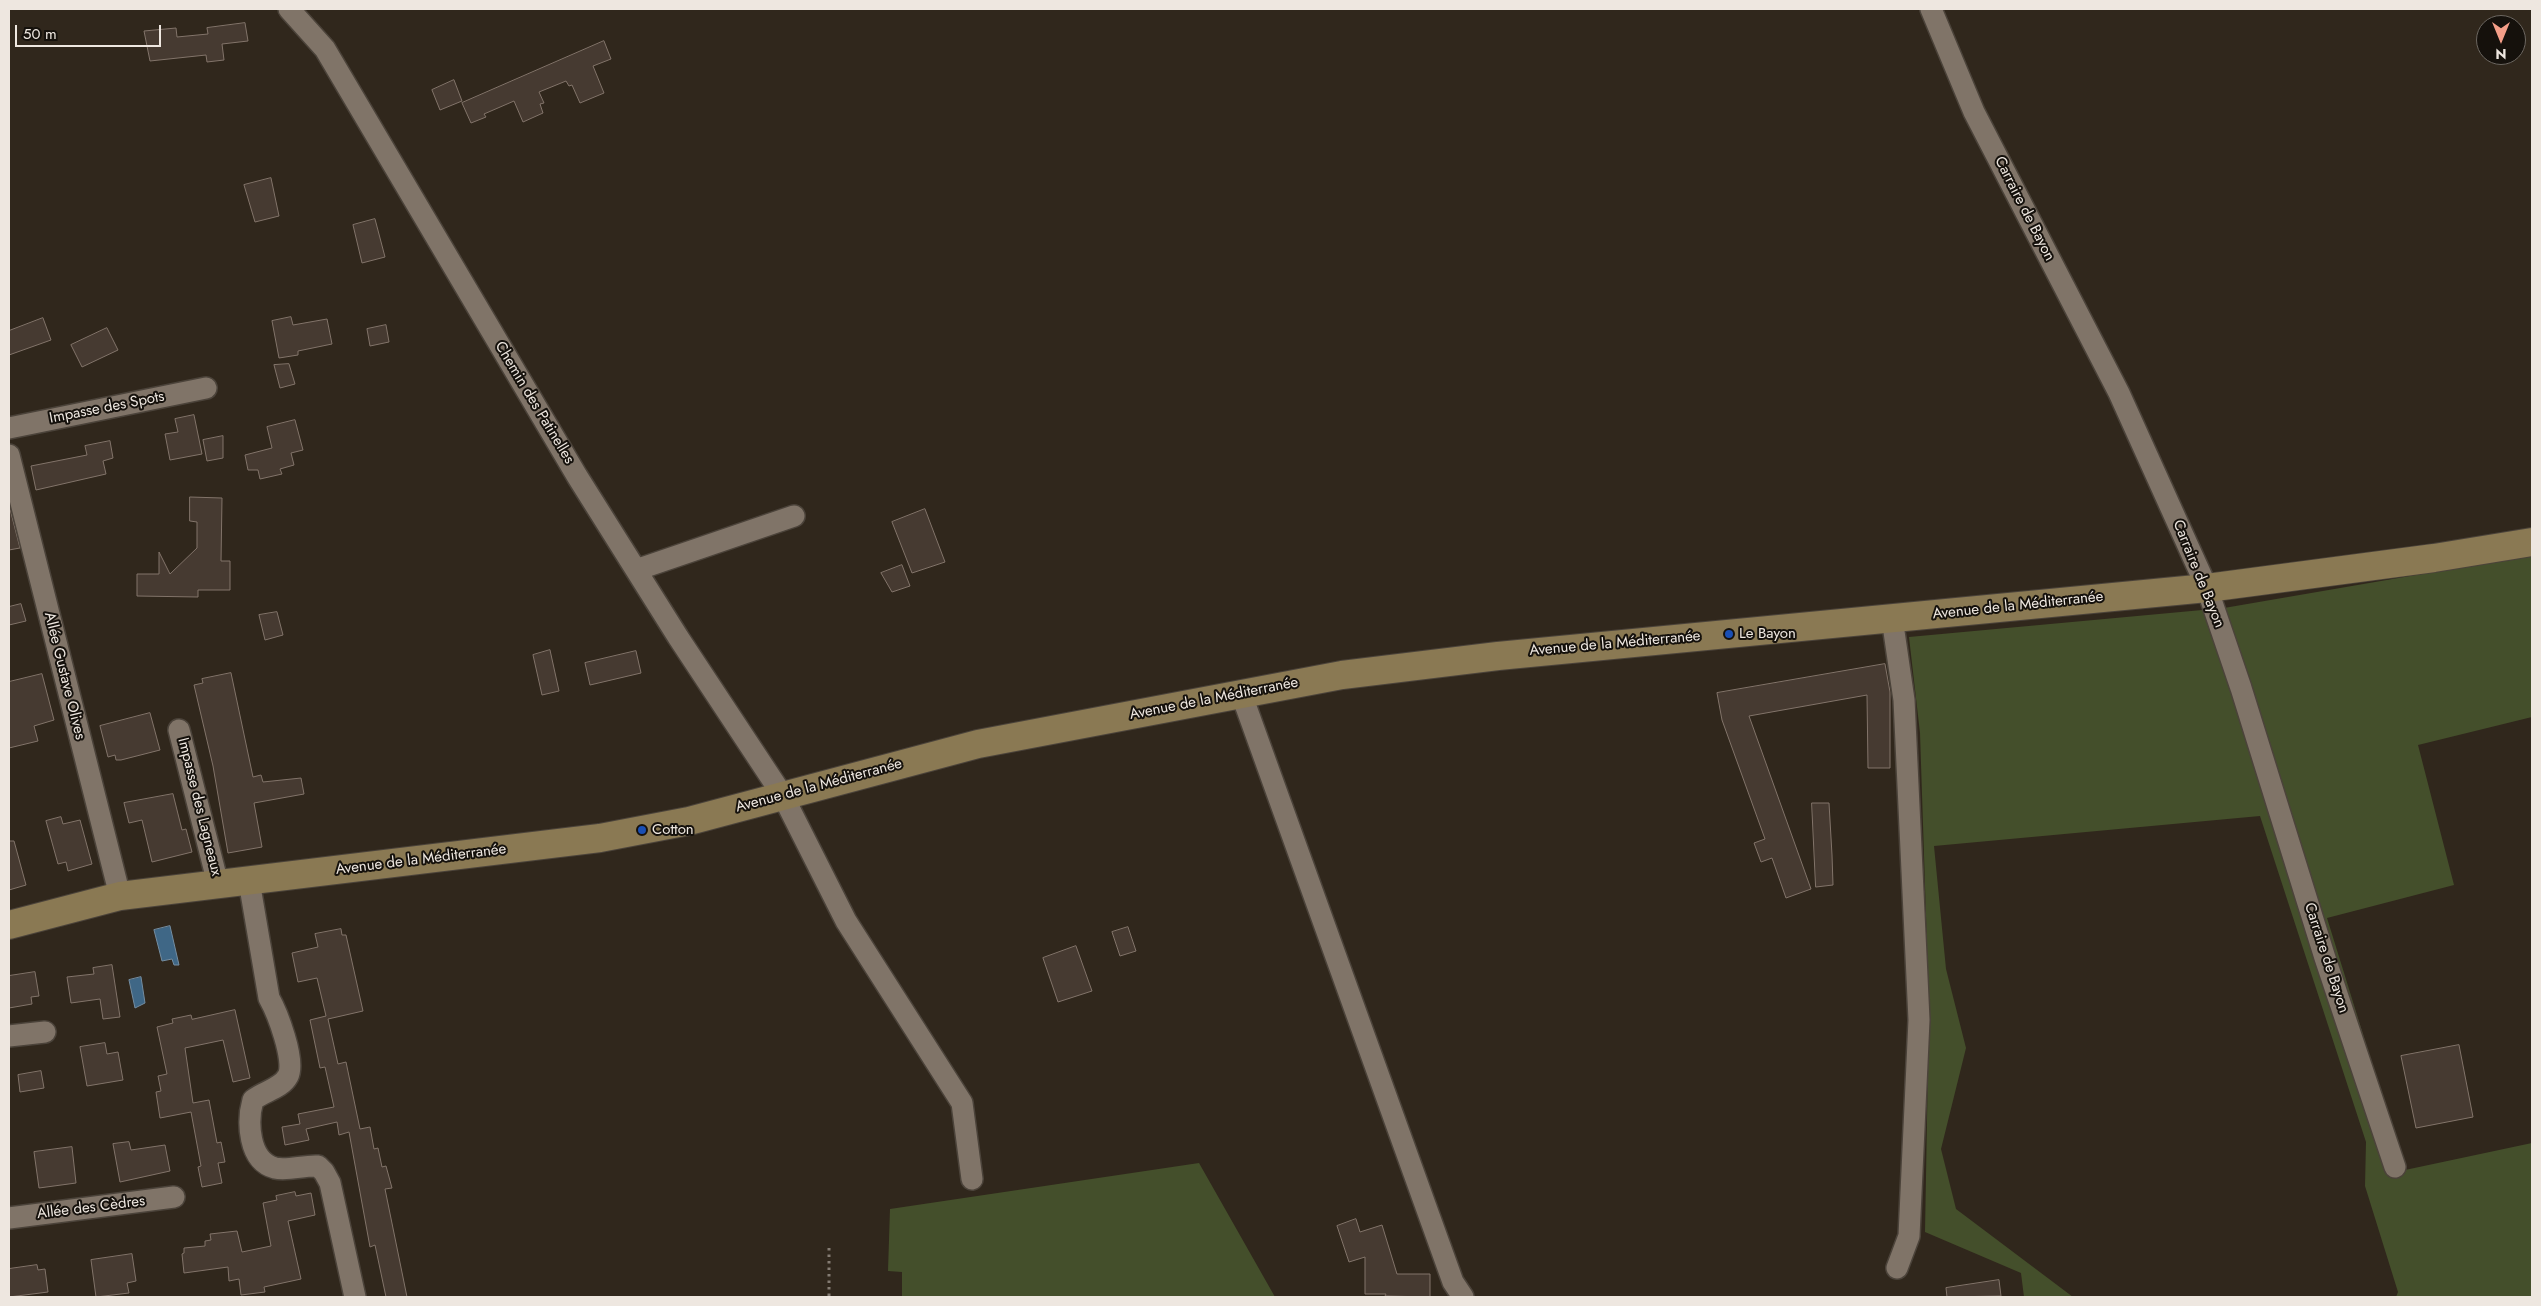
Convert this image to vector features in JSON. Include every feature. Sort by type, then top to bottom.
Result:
[{"type":"main road","name":"Avenue de la Méditerranée","points":[[2434,558],[2532,534]]},
{"type":"main road","name":"Avenue de la Méditerranée","points":[[9,925],[120,896],[600,838],[689,821],[978,744],[1342,675],[1498,656],[2207,588],[2434,558],[2532,542]]},
{"type":"street","name":"Chemin des Patinelles","points":[[289,9],[325,48],[577,476],[783,796],[846,921],[962,1103],[972,1179]]},
{"type":"street","name":"Carraire de Bayon","points":[[1931,9],[1974,112],[2119,393],[2207,588],[2241,688],[2325,958],[2395,1167]]},
{"type":"street","name":"Impasse des Spots","points":[[9,428],[206,388]]},
{"type":"street","name":"Allée Gustave Olives","points":[[9,455],[120,896]]},
{"type":"street","points":[[636,570],[794,516]]},
{"type":"street","points":[[1892,618],[1904,700],[1920,1020],[1909,1236],[1897,1268]]},
{"type":"street","points":[[1240,693],[1453,1282],[1463,1297]]},
{"type":"street","name":"Impasse des Lagneaux","points":[[179,730],[218,884]]},
{"type":"street","points":[[249,881],[269,998],[278,1014],[290,1065],[288,1076],[281,1084],[253,1100],[250,1122],[253,1146],[260,1160],[276,1169],[318,1166],[324,1172],[330,1183],[355,1297]]},
{"type":"street","points":[[9,1036],[45,1032]]},
{"type":"street","name":"Allée des Cèdres","points":[[9,1218],[174,1197]]},
{"type":"path","points":[[828,1248],[829,1297]]},
{"type":"green space","points":[[2532,555],[2532,717],[2418,745],[2454,885],[2327,918],[2405,1170],[2532,1143],[2532,1297],[2396,1297],[2398,1292],[2365,1186],[2366,1142],[2260,816],[1934,846],[1946,969],[1966,1048],[1941,1149],[1956,1209],[2073,1297],[2024,1297],[2021,1273],[1925,1232],[1929,1008],[1920,733],[1909,637],[2224,608]]},
{"type":"green space","points":[[1199,1163],[1275,1297],[902,1297],[902,1272],[888,1271],[890,1209]]},
{"type":"water","points":[[170,926],[179,965],[174,965],[172,959],[162,961],[154,930]]},
{"type":"water","points":[[141,977],[145,1003],[135,1008],[129,980]]},
{"type":"building","points":[[245,23],[248,41],[222,44],[224,60],[207,62],[206,55],[150,61],[144,31],[176,28],[177,37],[208,34],[207,28]]},
{"type":"building","points":[[604,41],[611,59],[593,66],[604,93],[580,103],[572,85],[569,86],[566,81],[539,92],[544,103],[540,104],[543,113],[523,122],[514,101],[484,114],[486,117],[471,123],[462,103]]},
{"type":"building","points":[[454,80],[462,101],[440,110],[432,90]]},
{"type":"building","points":[[271,178],[279,216],[255,222],[244,185]]},
{"type":"building","points":[[375,219],[385,257],[362,263],[353,225]]},
{"type":"building","points":[[291,317],[293,325],[327,319],[332,344],[298,351],[298,355],[279,358],[272,321]]},
{"type":"building","points":[[43,318],[51,340],[9,355],[9,331]]},
{"type":"building","points":[[386,325],[389,342],[370,346],[367,329]]},
{"type":"building","points":[[107,328],[118,350],[82,367],[71,345]]},
{"type":"building","points":[[289,364],[295,384],[280,388],[274,365]]},
{"type":"building","points":[[194,415],[202,454],[170,460],[165,434],[178,432],[175,419]]},
{"type":"building","points":[[295,420],[303,450],[291,453],[294,465],[280,469],[282,474],[260,479],[258,470],[248,470],[245,455],[272,448],[267,427]]},
{"type":"building","points":[[223,436],[223,458],[207,461],[203,440]]},
{"type":"building","points":[[110,441],[113,458],[103,461],[106,474],[36,490],[31,466],[87,455],[85,446]]},
{"type":"building","points":[[190,497],[222,498],[221,561],[230,561],[230,590],[198,590],[198,597],[137,596],[137,574],[159,574],[159,552],[170,574],[197,548],[197,522],[190,521]]},
{"type":"building","points":[[9,505],[20,548],[9,550]]},
{"type":"building","points":[[925,509],[945,562],[912,573],[892,522]]},
{"type":"building","points":[[902,565],[910,586],[892,592],[881,573]]},
{"type":"building","points":[[21,604],[26,621],[9,625],[9,607]]},
{"type":"building","points":[[277,612],[283,635],[265,640],[259,615]]},
{"type":"building","points":[[550,650],[559,691],[542,695],[533,655]]},
{"type":"building","points":[[636,651],[641,673],[590,685],[585,663]]},
{"type":"building","points":[[1885,664],[1890,692],[1890,768],[1868,768],[1867,695],[1749,716],[1811,889],[1786,898],[1772,858],[1761,862],[1754,843],[1765,839],[1722,720],[1717,693]]},
{"type":"building","points":[[231,673],[253,777],[261,775],[263,782],[301,778],[304,794],[254,803],[262,847],[228,853],[213,766],[194,685],[203,683],[202,679]]},
{"type":"building","points":[[42,674],[54,720],[34,726],[38,741],[9,748],[9,682]]},
{"type":"building","points":[[150,713],[160,750],[121,760],[116,760],[115,755],[108,757],[100,726]]},
{"type":"building","points":[[173,794],[182,830],[186,829],[192,852],[152,862],[142,820],[129,823],[124,803]]},
{"type":"building","points":[[1812,803],[1829,803],[1833,885],[1816,887]]},
{"type":"building","points":[[61,817],[63,824],[80,820],[92,864],[68,871],[66,862],[58,864],[46,821]]},
{"type":"building","points":[[9,841],[14,841],[26,885],[9,890]]},
{"type":"building","points":[[1128,927],[1136,951],[1120,956],[1112,932]]},
{"type":"building","points":[[341,929],[342,935],[346,935],[363,1011],[328,1019],[338,1064],[346,1062],[360,1129],[370,1127],[374,1149],[378,1148],[382,1167],[386,1166],[392,1188],[385,1189],[407,1297],[386,1297],[375,1245],[370,1247],[349,1132],[339,1135],[337,1122],[306,1129],[309,1140],[285,1145],[282,1127],[300,1124],[298,1114],[334,1107],[325,1067],[320,1068],[310,1020],[326,1016],[317,978],[298,982],[292,953],[318,947],[315,934]]},
{"type":"building","points":[[1076,946],[1092,991],[1058,1002],[1043,958]]},
{"type":"building","points":[[112,965],[120,1017],[103,1019],[100,999],[71,1003],[67,977],[94,974],[93,968]]},
{"type":"building","points":[[35,972],[39,996],[31,997],[32,1004],[9,1008],[9,976]]},
{"type":"building","points":[[235,1010],[250,1078],[233,1082],[223,1040],[185,1048],[193,1103],[209,1100],[217,1143],[221,1142],[225,1162],[218,1163],[222,1183],[202,1187],[198,1167],[201,1166],[191,1112],[160,1118],[156,1092],[161,1091],[158,1076],[167,1074],[157,1027],[173,1023],[172,1019],[191,1015],[192,1019]]},
{"type":"building","points":[[105,1043],[107,1054],[118,1052],[123,1080],[87,1086],[80,1047]]},
{"type":"building","points":[[2459,1045],[2473,1117],[2416,1128],[2401,1056]]},
{"type":"building","points":[[41,1071],[44,1088],[20,1092],[18,1075]]},
{"type":"building","points":[[129,1142],[131,1150],[165,1145],[170,1171],[120,1182],[113,1144]]},
{"type":"building","points":[[72,1147],[76,1183],[39,1188],[34,1152]]},
{"type":"building","points":[[295,1192],[296,1196],[311,1193],[315,1215],[288,1221],[301,1279],[264,1287],[265,1292],[241,1295],[239,1279],[229,1281],[228,1267],[184,1273],[182,1254],[184,1253],[184,1248],[205,1246],[205,1241],[211,1240],[210,1234],[237,1231],[242,1252],[271,1246],[263,1203],[277,1200],[276,1196]]},
{"type":"building","points":[[1356,1219],[1360,1232],[1382,1225],[1397,1274],[1430,1274],[1430,1297],[1365,1294],[1365,1257],[1349,1262],[1337,1226]]},
{"type":"building","points":[[132,1254],[136,1281],[127,1283],[129,1293],[96,1297],[91,1260]]},
{"type":"building","points":[[37,1265],[38,1270],[45,1269],[48,1292],[9,1297],[9,1269]]},
{"type":"building","points":[[1999,1280],[2001,1296],[1947,1297],[1946,1288]]},
{"type":"place","name":"Le Bayon","points":[[1729,634]]},
{"type":"place","name":"Cotton","points":[[642,830]]}]
